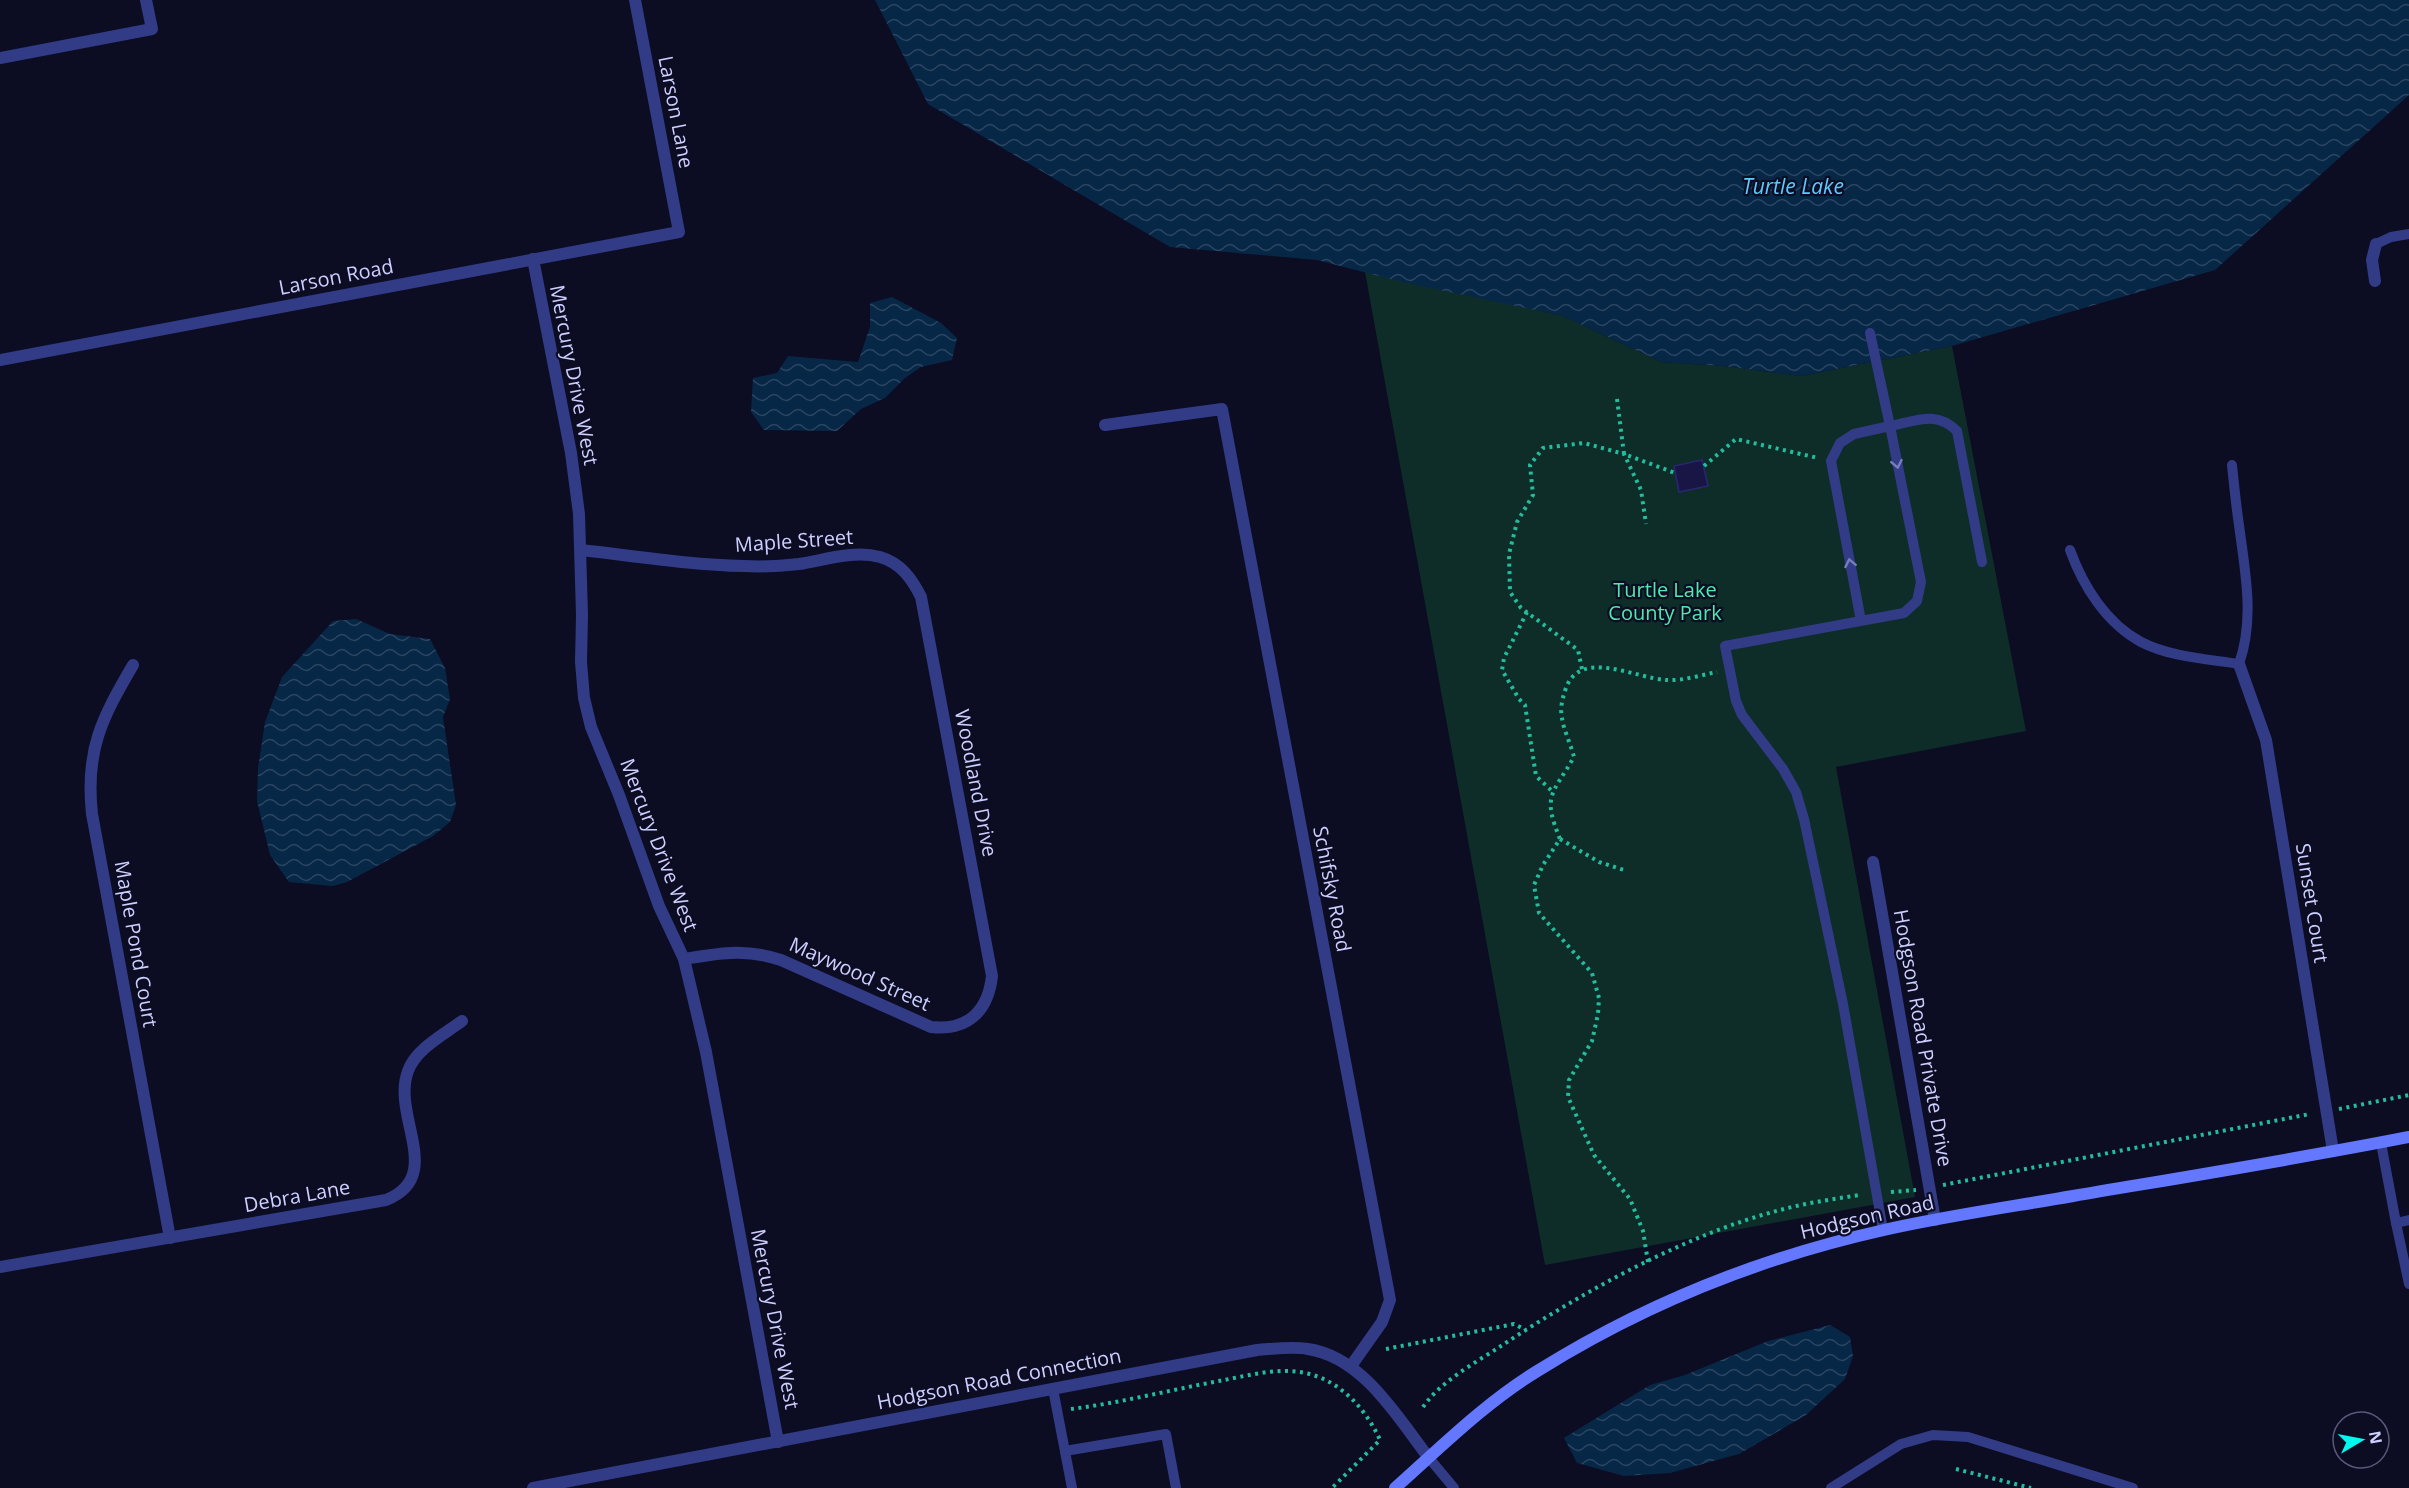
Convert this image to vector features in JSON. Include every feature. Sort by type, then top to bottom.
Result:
[{"type":"main road","name":"Hodgson Road","points":[[1395,1488],[1509,1389],[1603,1332],[1669,1300],[1790,1255],[1883,1230],[1935,1220],[2409,1137]]},
{"type":"street","points":[[0,58],[152,29],[146,0]]},
{"type":"street","name":"Larson Lane","points":[[635,0],[679,232]]},
{"type":"street","name":"Larson Road","points":[[0,360],[679,232]]},
{"type":"street","points":[[2375,281],[2372,260],[2376,244]]},
{"type":"street","name":"Mercury Drive West","points":[[533,259],[571,453],[581,550],[580,662],[586,708],[591,727],[619,795],[659,906],[684,959],[706,1052],[778,1442]]},
{"type":"street","name":"Schifsky Road","points":[[1105,425],[1222,409],[1390,1300],[1382,1322],[1351,1366]]},
{"type":"street","name":"Maple Street","points":[[581,550],[694,563],[746,566],[797,564],[867,555],[881,557],[894,564],[911,578],[921,597]]},
{"type":"street","name":"Woodland Drive","points":[[921,597],[992,976]]},
{"type":"street","name":"Maple Pond Court","points":[[133,664],[110,704],[98,731],[91,758],[89,787],[92,814],[170,1238]]},
{"type":"street","name":"Sunset Court","points":[[2239,664],[2266,740],[2333,1152]]},
{"type":"street","name":"Hodgson Road Private Drive","points":[[1873,862],[1935,1220]]},
{"type":"street","name":"Maywood Street","points":[[684,959],[724,952],[760,953],[782,960],[931,1027],[942,1028],[963,1023],[976,1016],[991,991],[992,976]]},
{"type":"street","name":"Debra Lane","points":[[0,1268],[386,1200],[398,1195],[414,1176],[416,1163],[405,1102],[404,1086],[409,1070],[418,1056],[462,1021]]},
{"type":"street","name":"Hodgson Road Connection","points":[[533,1488],[1257,1350],[1307,1348],[1331,1355],[1351,1366],[1375,1389],[1429,1458]]},
{"type":"lane","points":[[2376,244],[2391,237],[2409,234]]},
{"type":"lane","points":[[1870,333],[1921,582],[1917,601],[1904,613],[1725,646],[1736,701],[1742,715],[1783,769],[1796,792],[1804,819],[1843,1004],[1883,1230]]},
{"type":"lane","points":[[1861,621],[1830,461],[1840,443],[1854,434],[1935,417],[1948,422],[1957,431],[1982,562]]},
{"type":"lane","points":[[2070,550],[2078,573],[2110,620],[2141,642],[2181,655],[2239,664],[2248,622],[2245,561],[2232,465]]},
{"type":"lane","points":[[2381,1143],[2409,1284]]},
{"type":"lane","points":[[2397,1223],[2409,1220]]},
{"type":"lane","points":[[1053,1389],[1072,1488]]},
{"type":"lane","points":[[1065,1451],[1166,1434],[1176,1488]]},
{"type":"lane","points":[[1831,1488],[1901,1444],[1933,1435],[1968,1437],[2133,1488]]},
{"type":"lane","points":[[1429,1458],[1454,1488]]},
{"type":"path","points":[[1617,399],[1624,454],[1641,490],[1646,524]]},
{"type":"path","points":[[1704,466],[1736,439],[1830,461]]},
{"type":"path","points":[[1582,669],[1578,650],[1521,608],[1510,592],[1509,554],[1517,522],[1533,495],[1530,465],[1543,448],[1584,442],[1675,473]]},
{"type":"path","points":[[1527,612],[1504,658],[1502,670],[1525,705],[1536,776],[1552,790]]},
{"type":"path","points":[[1627,871],[1599,862],[1560,839],[1550,815],[1552,790],[1574,757],[1562,720],[1561,703],[1566,685],[1572,676],[1582,669],[1600,667],[1669,681],[1730,670]]},
{"type":"path","points":[[1560,839],[1543,865],[1534,885],[1539,913],[1592,973],[1599,998],[1592,1041],[1569,1080],[1568,1097],[1594,1155],[1630,1199],[1643,1231],[1648,1262]]},
{"type":"path","points":[[2339,1109],[2409,1095]]},
{"type":"path","points":[[1936,1186],[2310,1114]]},
{"type":"path","points":[[1892,1192],[1923,1189]]},
{"type":"path","points":[[1423,1407],[1429,1398],[1467,1368],[1526,1330],[1648,1262],[1736,1224],[1816,1202],[1860,1195]]},
{"type":"path","points":[[1386,1349],[1514,1324],[1526,1330]]},
{"type":"path","points":[[1057,1409],[1072,1409],[1269,1373],[1304,1373],[1323,1379],[1348,1395],[1372,1422],[1380,1440],[1332,1488]]},
{"type":"path","points":[[1956,1469],[2031,1488]]},
{"type":"green space","name":"Turtle Lake County Park","points":[[1365,272],[1563,316],[1661,362],[1723,366],[1801,376],[1952,346],[2026,731],[1836,767],[1915,1197],[1545,1265]]},
{"type":"water","name":"Turtle Lake","points":[[875,0],[2409,0],[2409,95],[2215,270],[1952,346],[1801,376],[1723,366],[1661,362],[1563,316],[1398,281],[1317,260],[1170,247],[928,104]]},
{"type":"water","points":[[892,297],[941,323],[957,338],[952,360],[921,367],[905,378],[885,398],[861,409],[837,431],[764,430],[751,412],[753,378],[777,373],[788,356],[858,362],[870,327],[870,303]]},
{"type":"water","points":[[356,619],[390,634],[430,639],[445,668],[450,699],[443,717],[456,805],[450,822],[433,836],[347,882],[333,886],[289,882],[270,855],[257,801],[258,768],[265,722],[282,677],[333,621]]},
{"type":"water","points":[[1830,1325],[1850,1337],[1853,1356],[1845,1379],[1806,1415],[1739,1454],[1670,1473],[1624,1476],[1577,1463],[1564,1438],[1650,1385],[1685,1375],[1768,1341]]},
{"type":"building","points":[[1702,460],[1708,486],[1679,492],[1674,466]]}]
